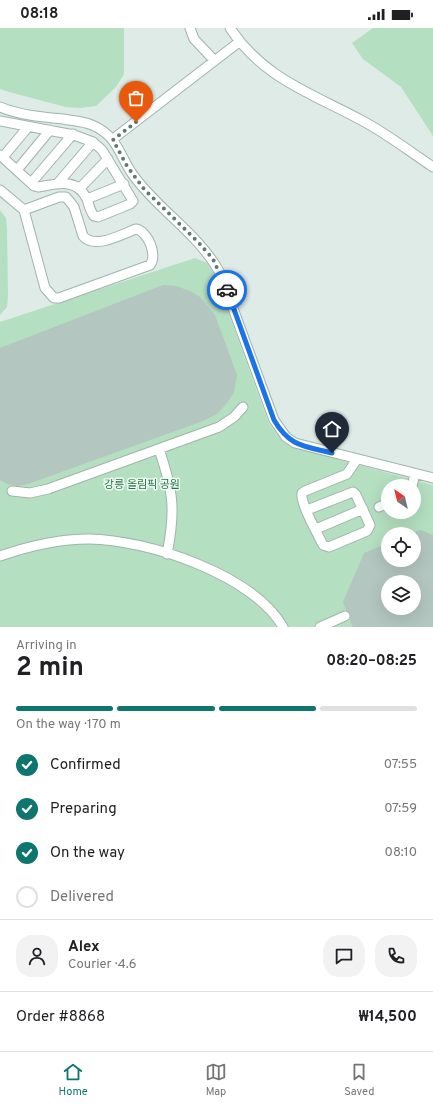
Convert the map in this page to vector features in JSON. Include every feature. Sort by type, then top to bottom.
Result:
[{"type":"street","points":[[190,28],[194,39],[214,60]]},
{"type":"street","points":[[230,28],[239,42],[256,60],[276,76],[378,130],[433,167]]},
{"type":"street","points":[[113,140],[239,42]]},
{"type":"street","points":[[0,107],[25,114],[80,121],[104,131],[113,140],[127,166],[144,189],[199,243],[213,259],[220,273],[274,420],[286,437],[295,443],[433,478]]},
{"type":"street","points":[[2,124],[28,127],[50,130],[73,134],[93,142],[102,150],[133,201],[130,204],[98,216],[94,216],[87,199],[79,188],[72,184],[58,184],[38,187],[31,183],[1,156],[28,127]]},
{"type":"street","points":[[17,170],[50,130]]},
{"type":"street","points":[[31,183],[73,134]]},
{"type":"street","points":[[58,184],[93,142]]},
{"type":"street","points":[[79,188],[108,159]]},
{"type":"street","points":[[87,199],[124,184]]},
{"type":"street","points":[[0,190],[24,210],[45,288],[54,298],[59,298],[150,265],[154,261],[154,256],[145,233],[141,230],[136,229],[97,243],[86,240],[83,236],[74,207],[66,197],[59,197],[24,210]]},
{"type":"street","points":[[12,492],[30,493],[48,490],[219,427],[234,417],[243,407]]},
{"type":"street","points":[[159,449],[168,476],[173,502],[172,527],[167,554]]},
{"type":"street","points":[[307,510],[353,492],[363,509],[370,528],[328,547],[323,544],[301,498],[302,493],[347,474],[357,459]]},
{"type":"street","points":[[414,479],[415,474]]},
{"type":"street","points":[[316,529],[363,509]]},
{"type":"street","points":[[0,556],[49,542],[90,539],[124,542],[167,554],[218,574],[246,588],[263,602],[278,618],[283,627]]},
{"type":"street","points":[[320,627],[345,616]]},
{"type":"green space","points":[[0,28],[124,28],[124,74],[116,87],[96,106],[80,108],[66,107],[0,89]]},
{"type":"green space","points":[[373,28],[433,28],[433,136],[401,87],[363,59],[352,43]]},
{"type":"green space","points":[[0,210],[6,218],[8,296],[7,307],[0,315]]},
{"type":"green space","name":"강릉 올림픽 공원","points":[[195,258],[207,263],[215,276],[269,424],[282,441],[340,460],[411,479],[381,479],[381,519],[421,519],[421,482],[433,485],[433,627],[0,627],[0,322]]},
{"type":"building","points":[[163,285],[176,286],[190,291],[200,297],[215,315],[237,375],[234,392],[227,403],[217,414],[203,421],[28,484],[18,486],[7,484],[0,480],[0,348]]},
{"type":"building","points":[[421,530],[433,535],[433,627],[353,627],[350,620],[351,614],[346,610],[343,602],[364,553],[381,546],[381,567],[421,567]]},
{"type":"way so far","points":[[136,122],[113,140],[127,166],[144,189],[206,250],[213,259],[227,290]]},
{"type":"route","points":[[227,290],[274,420],[280,430],[286,437],[295,443],[332,453]]}]
